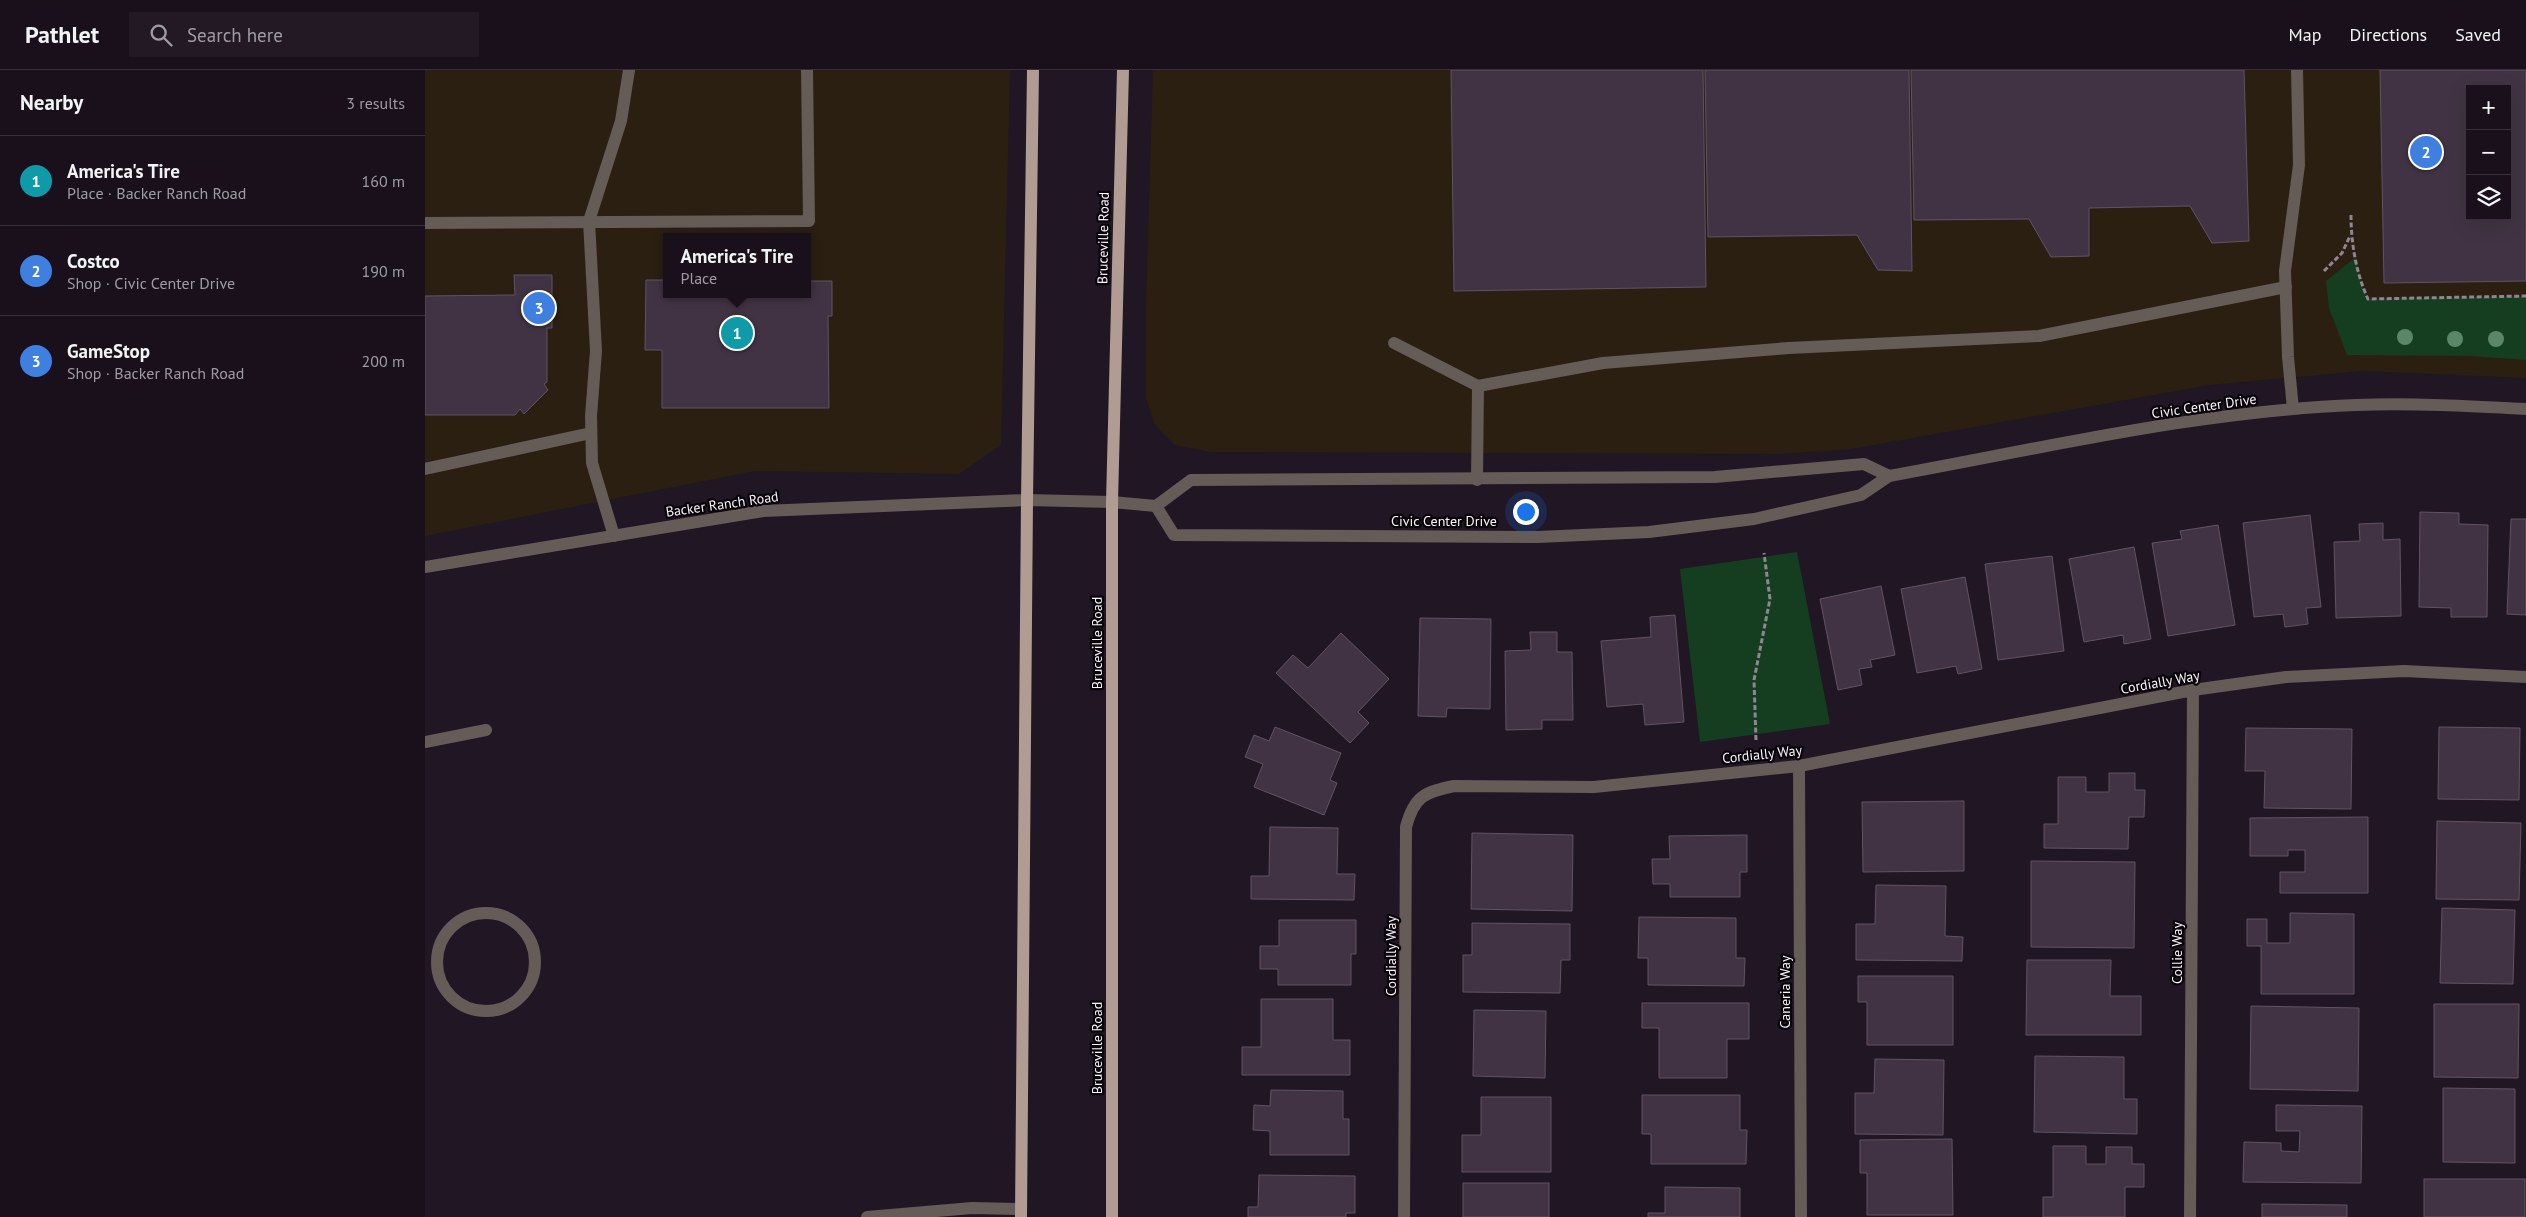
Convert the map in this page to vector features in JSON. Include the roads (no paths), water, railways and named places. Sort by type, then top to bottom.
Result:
[{"type":"main road","points":[[1021,1213],[1033,70]]},
{"type":"main road","name":"Bruceville Road","points":[[1112,1217],[1112,502],[1123,70]]},
{"type":"street","points":[[614,536],[593,462],[591,433],[596,351],[589,221],[621,121],[629,70]]},
{"type":"street","points":[[425,223],[809,221],[807,70]]},
{"type":"street","points":[[2293,409],[2288,357],[2285,271],[2299,165],[2297,70]]},
{"type":"street","points":[[1394,342],[1478,386],[1603,362],[1789,348],[2039,336],[2286,286]]},
{"type":"street","points":[[1477,480],[1478,386]]},
{"type":"street","name":"Civic Center Drive","points":[[1156,506],[1174,535],[1538,537],[1649,532],[1754,519],[1861,495],[1889,476],[2174,424],[2293,409],[2357,405],[2526,409]]},
{"type":"street","points":[[425,469],[591,433]]},
{"type":"street","points":[[1027,500],[1112,502],[1156,506],[1191,480],[1477,480],[1715,477],[1864,464],[1889,476]]},
{"type":"street","name":"Backer Ranch Road","points":[[425,567],[763,511],[1027,500]]},
{"type":"street","name":"Cordially Way","points":[[1404,1217],[1406,827],[1410,811],[1419,798],[1434,790],[1455,786],[1594,787],[1799,766],[2193,690],[2286,677],[2404,671],[2526,678]]},
{"type":"street","name":"Collie Way","points":[[2190,1217],[2193,690]]},
{"type":"street","points":[[425,742],[486,730]]},
{"type":"street","name":"Caneria Way","points":[[1799,766],[1801,1217]]},
{"type":"street","points":[[483,913],[499,915],[520,927],[533,947],[535,963],[533,979],[525,994],[512,1004],[497,1011],[481,1012],[465,1007],[451,998],[441,985],[430,954],[453,925],[467,916],[483,913]]},
{"type":"street","points":[[867,1217],[972,1208],[1021,1213]]},
{"type":"place","name":"Costco","points":[[2426,152]]},
{"type":"place","name":"GameStop","points":[[539,308]]},
{"type":"place","name":"America's Tire","points":[[737,333]]}]
